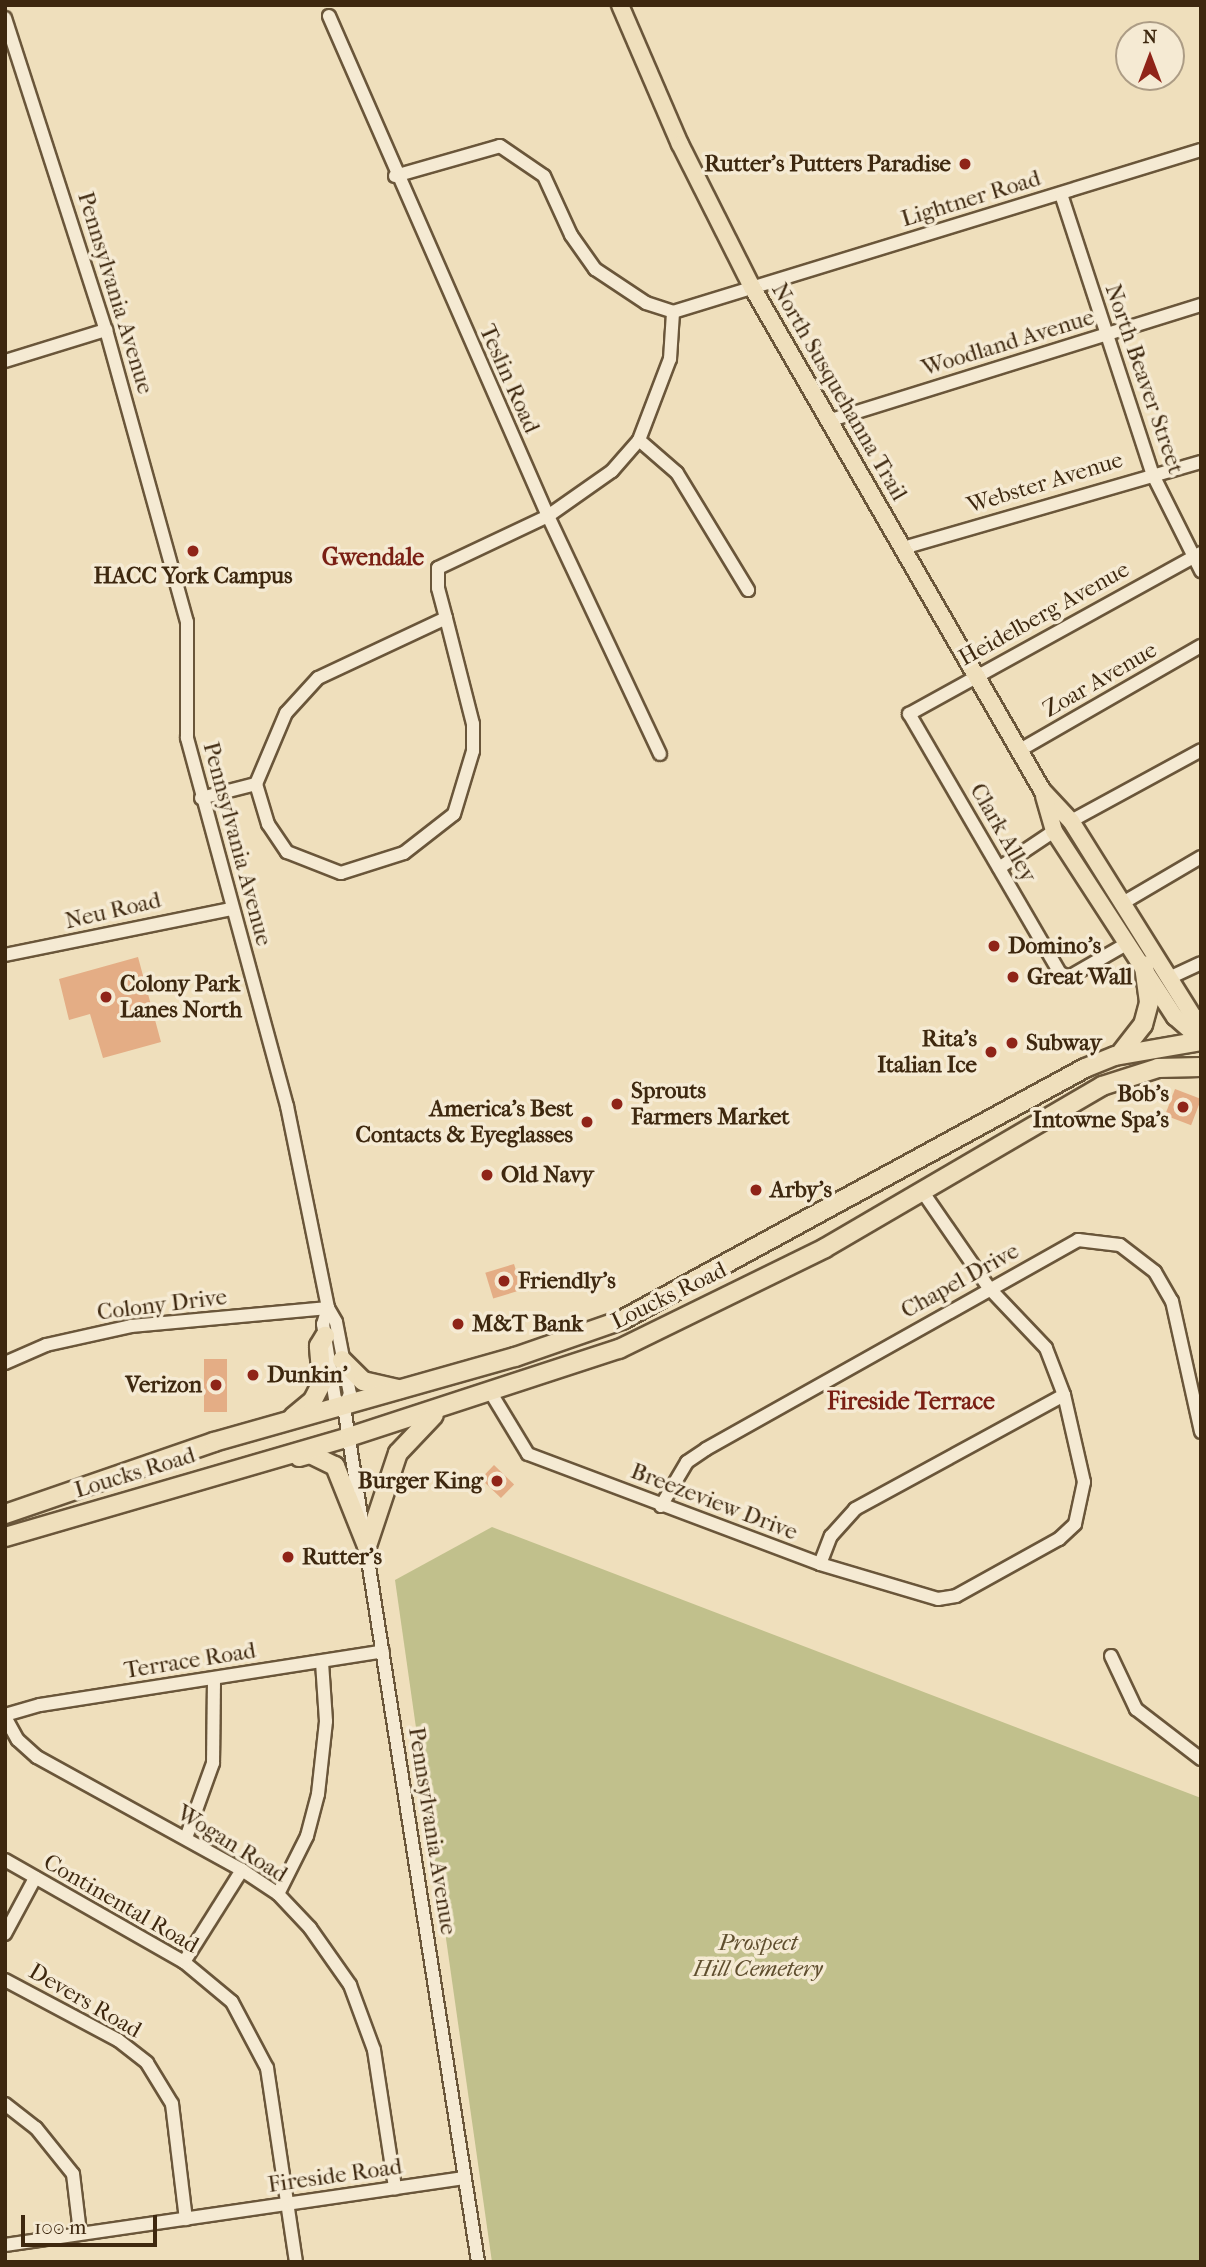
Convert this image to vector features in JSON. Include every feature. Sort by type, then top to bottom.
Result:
[{"type":"highway","points":[[1120,1055],[1143,1025],[1149,1002],[1144,965]]},
{"type":"highway","name":"Loucks Road","points":[[5,1514],[286,1422],[564,1341],[663,1301],[1066,1077],[1120,1055],[1201,1040]]},
{"type":"highway","name":"Loucks Road","points":[[5,1537],[349,1437],[491,1393],[619,1349],[825,1248],[1102,1086],[1158,1068],[1201,1067]]},
{"type":"highway","points":[[286,1422],[313,1401],[321,1382],[318,1346],[325,1336]]},
{"type":"highway","points":[[342,1360],[363,1381],[403,1390]]},
{"type":"highway","points":[[367,1546],[398,1453],[411,1433],[442,1408]]},
{"type":"highway","points":[[256,1463],[310,1454],[330,1461],[367,1546]]},
{"type":"main road","name":"North Susquehanna Trail","points":[[620,5],[680,144],[752,287],[1020,750],[1042,790],[1054,831],[1144,965],[1175,1017],[1201,1040]]},
{"type":"main road","name":"North Susquehanna Trail","points":[[1042,790],[1071,821],[1169,978],[1201,1040]]},
{"type":"street","name":"Teslin Road","points":[[330,16],[396,176],[548,516],[660,754]]},
{"type":"street","name":"Pennsylvania Avenue","points":[[5,18],[38,130],[51,149],[106,330],[187,622],[187,738],[231,909],[287,1105],[328,1308],[325,1336],[335,1399],[344,1407]]},
{"type":"street","points":[[396,176],[500,146],[544,176],[571,235],[595,270],[646,303],[673,312],[670,359],[639,440],[612,471],[548,516],[446,561],[438,576],[473,724],[473,751],[454,814],[404,853],[341,873],[287,852],[268,824],[256,784],[286,713],[318,678],[446,618]]},
{"type":"street","name":"Lightner Road","points":[[673,312],[1201,150]]},
{"type":"street","name":"North Beaver Street","points":[[1061,194],[1152,473],[1196,555],[1201,572]]},
{"type":"street","name":"Woodland Avenue","points":[[828,421],[1201,305]]},
{"type":"street","points":[[5,361],[106,330]]},
{"type":"street","points":[[639,440],[677,473],[748,590]]},
{"type":"street","name":"Webster Avenue","points":[[902,548],[1152,473],[1201,462]]},
{"type":"street","name":"Heidelberg Avenue","points":[[909,714],[1196,555]]},
{"type":"street","name":"Zoar Avenue","points":[[1020,750],[1201,646]]},
{"type":"street","name":"Clark Alley","points":[[909,714],[1060,973],[1069,976],[1128,943]]},
{"type":"street","points":[[1071,821],[1201,750]]},
{"type":"street","points":[[201,798],[256,784]]},
{"type":"street","points":[[999,868],[1054,831]]},
{"type":"street","points":[[1121,904],[1201,857]]},
{"type":"street","name":"Neu Road","points":[[5,955],[231,909]]},
{"type":"street","points":[[1169,978],[1201,963]]},
{"type":"street","points":[[820,1564],[831,1536],[855,1509],[1064,1395],[1046,1348],[989,1288],[922,1191]]},
{"type":"street","name":"Chapel Drive","points":[[661,1506],[687,1462],[706,1449],[1078,1240],[1120,1245],[1155,1272],[1172,1301],[1201,1432]]},
{"type":"street","name":"Pennsylvania Avenue","points":[[328,1308],[336,1322],[350,1394],[344,1407],[478,2262]]},
{"type":"street","name":"Colony Drive","points":[[5,1363],[46,1345],[131,1326],[328,1308]]},
{"type":"street","name":"Breezeview Drive","points":[[491,1393],[528,1454],[820,1564],[938,1599],[956,1596],[1059,1539],[1074,1524],[1084,1482],[1064,1395]]},
{"type":"street","name":"Terrace Road","points":[[5,1716],[40,1705],[383,1651]]},
{"type":"street","points":[[1111,1656],[1136,1709],[1201,1759]]},
{"type":"street","points":[[278,1894],[307,1836],[318,1794],[326,1721],[321,1662]]},
{"type":"street","points":[[186,1838],[213,1763],[214,1679]]},
{"type":"street","name":"Wogan Road","points":[[5,1716],[18,1740],[57,1771],[186,1838],[278,1894],[350,1984],[374,2050],[395,2188]]},
{"type":"street","name":"Continental Road","points":[[5,1860],[184,1962],[232,2002],[267,2068],[296,2262]]},
{"type":"street","points":[[184,1962],[242,1870]]},
{"type":"street","points":[[5,1934],[35,1878]]},
{"type":"street","name":"Devers Road","points":[[5,1980],[118,2040],[147,2063],[172,2104],[186,2219]]},
{"type":"street","points":[[5,2104],[43,2135],[72,2174],[80,2234]]},
{"type":"street","name":"Fireside Road","points":[[5,2245],[464,2178]]},
{"type":"green space","name":"Prospect Hill Cemetery","points":[[492,1527],[1201,1798],[1201,2262],[492,2262],[395,1580]]},
{"type":"building","name":"Colony Park Lanes North","points":[[138,957],[161,1042],[103,1058],[90,1014],[69,1020],[59,979]]},
{"type":"building","name":"Bob's Intowne Spa's","points":[[1175,1089],[1201,1099],[1191,1125],[1165,1115]]},
{"type":"building","name":"Friendly's","points":[[514,1264],[522,1290],[493,1299],[485,1273]]},
{"type":"building","name":"Verizon","points":[[204,1359],[227,1359],[227,1412],[204,1412]]},
{"type":"building","name":"Burger King","points":[[494,1465],[514,1484],[501,1498],[481,1479]]},
{"type":"place","name":"Rutter’s Putters Paradise","points":[[965,164]]},
{"type":"place","name":"HACC York Campus","points":[[193,551]]},
{"type":"place","name":"Domino's","points":[[994,946]]},
{"type":"place","name":"Great Wall","points":[[1013,977]]},
{"type":"place","name":"Colony Park Lanes North","points":[[106,997]]},
{"type":"place","name":"Subway","points":[[1012,1043]]},
{"type":"place","name":"Rita's Italian Ice","points":[[991,1052]]},
{"type":"place","name":"Sprouts Farmers Market","points":[[617,1104]]},
{"type":"place","name":"Bob's Intowne Spa's","points":[[1183,1107]]},
{"type":"place","name":"America's Best Contacts & Eyeglasses","points":[[587,1122]]},
{"type":"place","name":"Old Navy","points":[[487,1175]]},
{"type":"place","name":"Arby's","points":[[756,1190]]},
{"type":"place","name":"Friendly's","points":[[504,1281]]},
{"type":"place","name":"M&T Bank","points":[[458,1324]]},
{"type":"place","name":"Dunkin'","points":[[253,1375]]},
{"type":"place","name":"Verizon","points":[[216,1385]]},
{"type":"place","name":"Burger King","points":[[497,1481]]},
{"type":"place","name":"Rutter's","points":[[288,1557]]},
{"type":"district","name":"Gwendale","points":[[373,558]]},
{"type":"district","name":"Fireside Terrace","points":[[911,1402]]}]
